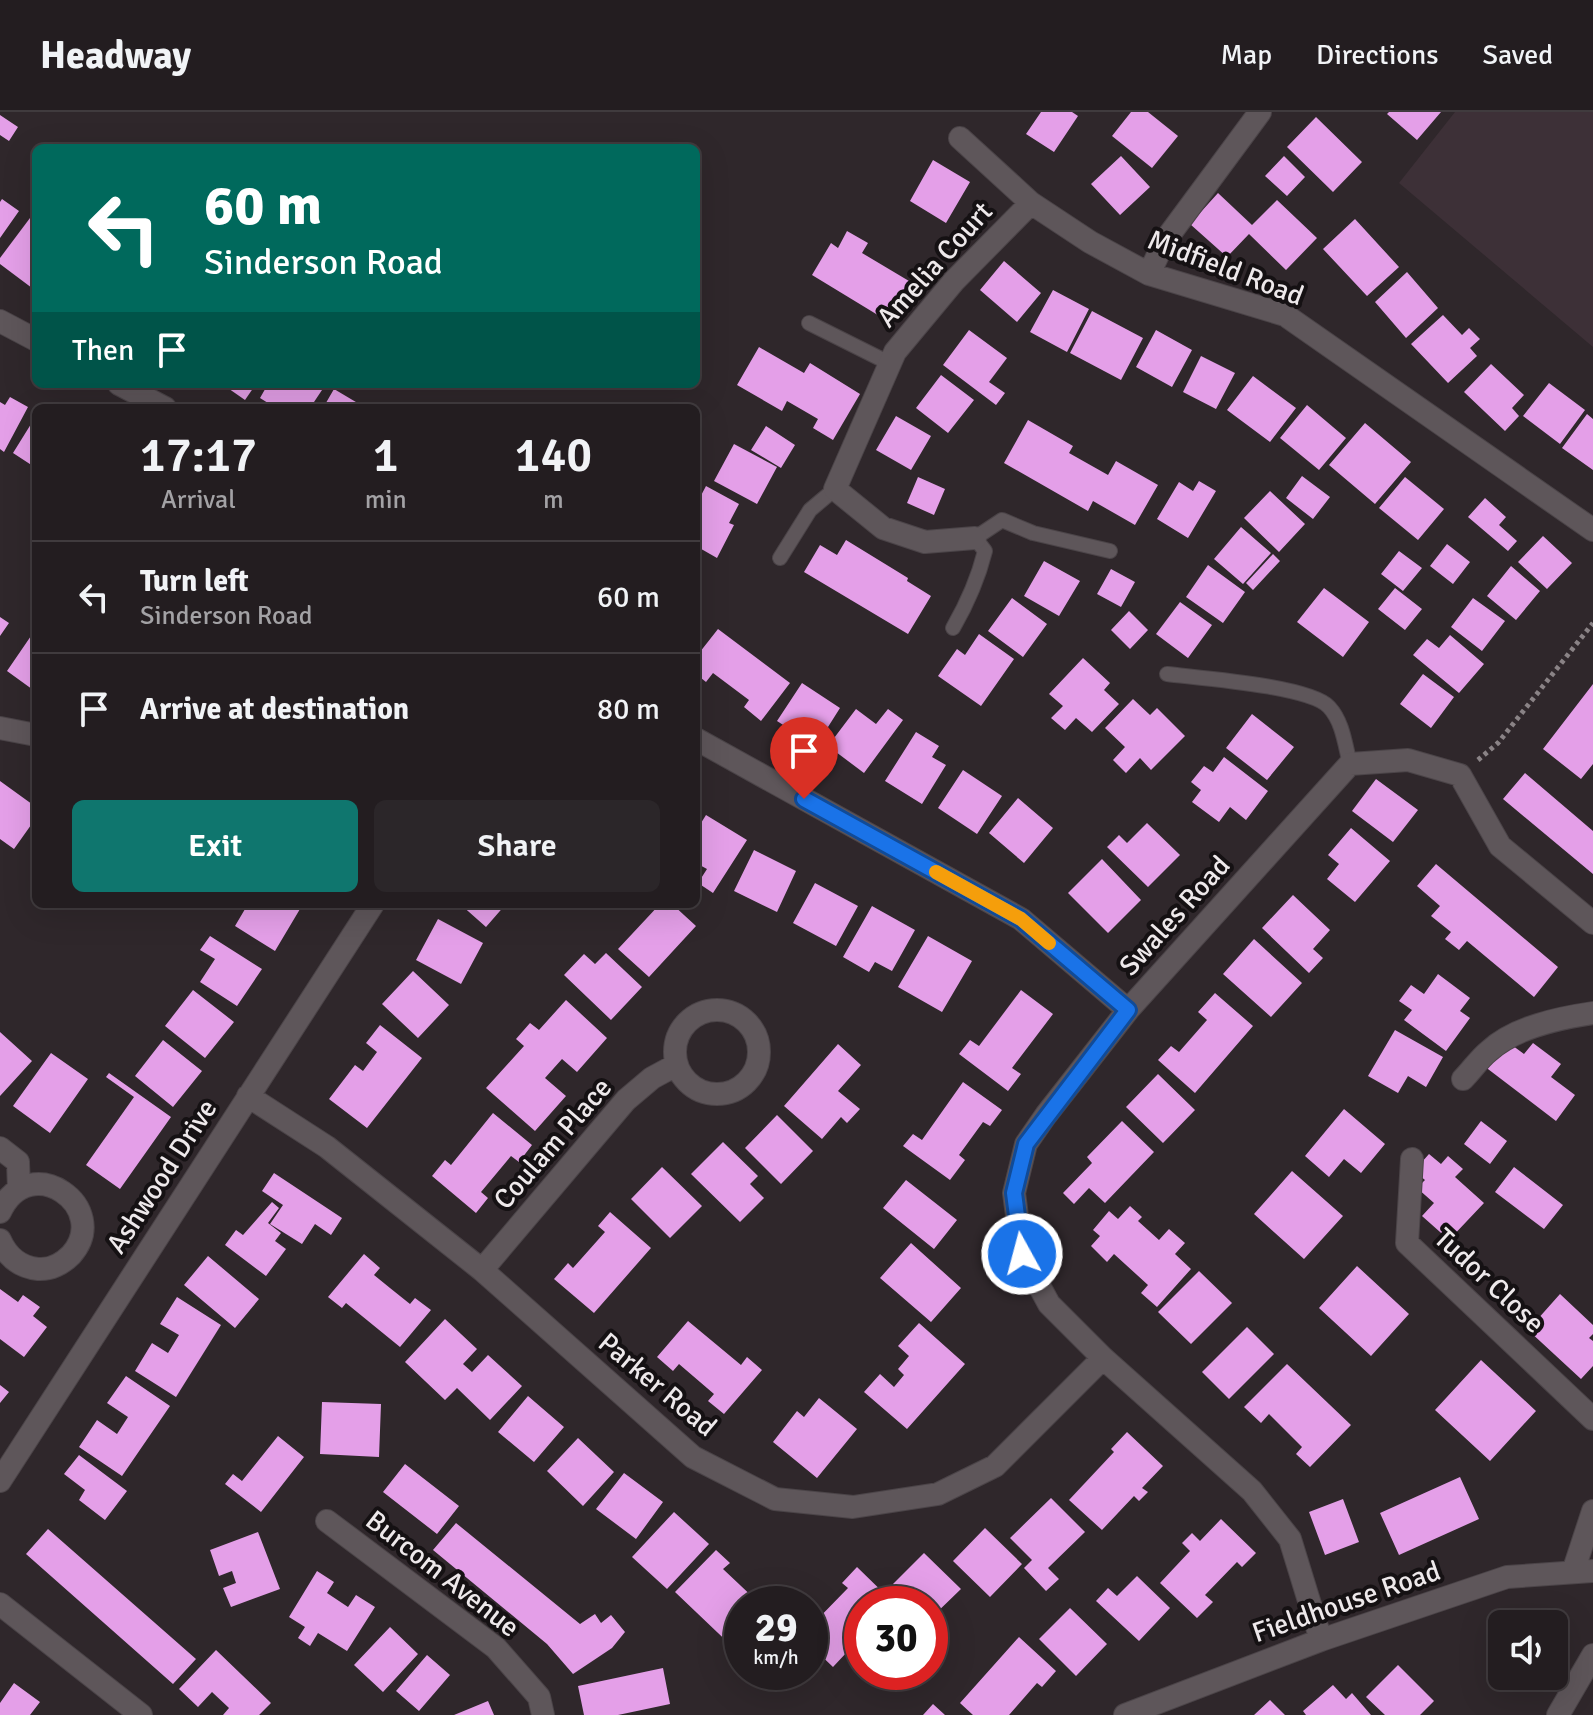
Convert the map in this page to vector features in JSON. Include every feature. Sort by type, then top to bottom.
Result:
[{"type":"street","points":[[1149,274],[1164,242],[1260,112]]},
{"type":"street","name":"Midfield Road","points":[[960,138],[1031,203],[1090,242],[1149,274],[1285,315],[1593,530]]},
{"type":"street","name":"Amelia Court","points":[[835,489],[895,352],[954,281],[1031,203]]},
{"type":"street","points":[[0,321],[32,338]]},
{"type":"street","points":[[127,388],[157,404]]},
{"type":"street","points":[[835,489],[883,528],[925,542],[975,538]]},
{"type":"street","points":[[0,728],[32,734]]},
{"type":"street","points":[[700,741],[1021,919],[1128,1010]]},
{"type":"street","points":[[1350,764],[1408,760],[1460,775],[1500,846],[1593,923]]},
{"type":"street","name":"Swales Road","points":[[1321,1640],[1290,1539],[1252,1491],[1103,1358],[1049,1304],[1022,1254],[1014,1193],[1026,1144],[1128,1010],[1350,764]]},
{"type":"street","name":"Ashwood Drive","points":[[0,1481],[370,908]]},
{"type":"street","points":[[1463,1079],[1490,1049],[1511,1035],[1567,1017],[1593,1013]]},
{"type":"street","name":"Coulam Place","points":[[482,1270],[626,1100],[652,1078],[676,1065]]},
{"type":"street","name":"Parker Road","points":[[248,1096],[327,1147],[482,1270],[693,1457],[775,1499],[853,1507],[938,1494],[995,1466],[1103,1358]]},
{"type":"street","points":[[0,1148],[18,1162],[19,1189]]},
{"type":"street","name":"Tudor Close","points":[[1412,1159],[1407,1243],[1593,1419]]},
{"type":"street","points":[[0,1212],[8,1198],[19,1189],[32,1184],[46,1184],[60,1189],[79,1209],[82,1223],[76,1249],[54,1267],[26,1267],[14,1261],[0,1240]]},
{"type":"street","points":[[1583,1572],[1593,1511]]},
{"type":"street","name":"Burcom Avenue","points":[[327,1521],[496,1648],[539,1697],[543,1715]]},
{"type":"street","name":"Fieldhouse Road","points":[[1125,1715],[1321,1640],[1507,1577],[1583,1572]]},
{"type":"street","points":[[0,1604],[141,1715]]},
{"type":"street","points":[[1558,1715],[1593,1655]]},
{"type":"lane","points":[[809,323],[891,364]]},
{"type":"lane","points":[[780,558],[810,510],[835,489]]},
{"type":"lane","points":[[953,628],[970,599],[985,551],[975,538],[1002,520],[1033,533],[1110,551]]},
{"type":"lane","points":[[1167,674],[1284,690],[1322,701],[1337,718],[1350,764]]},
{"type":"path","points":[[1460,775],[1498,743],[1593,623]]},
{"type":"shaded area","points":[[1455,112],[1593,112],[1593,347],[1399,183]]},
{"type":"building","points":[[1041,112],[1072,112],[1078,116],[1054,152],[1026,134]]},
{"type":"building","points":[[1131,112],[1148,112],[1178,136],[1152,168],[1112,136]]},
{"type":"building","points":[[1441,112],[1417,140],[1387,114]]},
{"type":"building","points":[[0,115],[18,127],[9,141],[0,135]]},
{"type":"building","points":[[1316,117],[1362,162],[1333,192],[1287,147]]},
{"type":"building","points":[[1121,156],[1150,187],[1120,215],[1091,184]]},
{"type":"building","points":[[1284,156],[1305,177],[1287,196],[1265,176]]},
{"type":"building","points":[[933,160],[970,182],[946,223],[910,201]]},
{"type":"building","points":[[1218,193],[1252,225],[1277,200],[1317,238],[1286,270],[1249,234],[1227,257],[1190,224]]},
{"type":"building","points":[[2,199],[19,211],[0,238],[0,202]]},
{"type":"building","points":[[32,215],[32,288],[0,264],[0,258]]},
{"type":"building","points":[[1355,219],[1399,267],[1367,296],[1323,249]]},
{"type":"building","points":[[847,231],[868,243],[862,253],[909,281],[886,320],[812,275],[831,243],[838,248]]},
{"type":"building","points":[[1004,261],[1041,293],[1017,322],[980,290]]},
{"type":"building","points":[[1407,272],[1438,308],[1406,338],[1375,302]]},
{"type":"building","points":[[1053,290],[1089,309],[1067,352],[1030,332]]},
{"type":"building","points":[[1092,311],[1143,338],[1121,380],[1070,353]]},
{"type":"building","points":[[1443,315],[1462,335],[1469,328],[1480,339],[1470,348],[1477,356],[1448,383],[1411,344]]},
{"type":"building","points":[[969,330],[1007,358],[989,382],[1005,393],[996,405],[943,365]]},
{"type":"building","points":[[1156,330],[1192,350],[1172,387],[1136,367]]},
{"type":"building","points":[[759,347],[804,373],[810,363],[860,394],[833,440],[813,428],[818,419],[787,401],[782,411],[737,385]]},
{"type":"building","points":[[1201,356],[1235,373],[1216,409],[1183,392]]},
{"type":"building","points":[[1491,364],[1524,395],[1512,408],[1519,416],[1505,431],[1464,392]]},
{"type":"building","points":[[941,375],[974,400],[948,433],[916,408]]},
{"type":"building","points":[[1253,376],[1296,408],[1270,442],[1227,410]]},
{"type":"building","points":[[1549,383],[1585,410],[1560,444],[1523,416]]},
{"type":"building","points":[[228,388],[253,388],[245,400]]},
{"type":"building","points":[[266,388],[323,388],[313,404],[270,404],[260,398]]},
{"type":"building","points":[[334,389],[359,404],[325,404]]},
{"type":"building","points":[[10,397],[28,407],[4,452],[0,449],[0,402],[5,405]]},
{"type":"building","points":[[1307,405],[1346,438],[1319,470],[1280,438]]},
{"type":"building","points":[[1587,414],[1593,419],[1593,470],[1562,448]]},
{"type":"building","points":[[896,416],[931,436],[911,470],[876,450]]},
{"type":"building","points":[[1028,420],[1073,446],[1069,453],[1108,475],[1116,461],[1158,485],[1135,525],[1093,501],[1088,511],[1004,463]]},
{"type":"building","points":[[32,422],[32,465],[13,453]]},
{"type":"building","points":[[1365,423],[1411,462],[1375,504],[1329,465]]},
{"type":"building","points":[[766,426],[795,445],[781,468],[751,450]]},
{"type":"building","points":[[734,444],[777,467],[757,504],[714,481]]},
{"type":"building","points":[[1302,476],[1330,497],[1313,519],[1286,498]]},
{"type":"building","points":[[918,477],[945,489],[934,515],[907,503]]},
{"type":"building","points":[[1405,477],[1444,509],[1418,540],[1379,508]]},
{"type":"building","points":[[1199,481],[1216,491],[1188,538],[1157,519],[1179,482],[1193,491]]},
{"type":"building","points":[[706,486],[739,504],[729,523],[734,525],[717,558],[700,548],[700,497]]},
{"type":"building","points":[[1270,491],[1305,524],[1279,552],[1244,518]]},
{"type":"building","points":[[1485,498],[1506,517],[1499,525],[1517,541],[1508,551],[1468,517]]},
{"type":"building","points":[[1241,527],[1271,553],[1243,584],[1214,559]]},
{"type":"building","points":[[1543,536],[1572,563],[1547,589],[1518,562]]},
{"type":"building","points":[[846,540],[931,596],[908,634],[804,572],[820,545],[837,555]]},
{"type":"building","points":[[1447,544],[1470,562],[1453,584],[1430,566]]},
{"type":"building","points":[[1399,551],[1422,568],[1403,591],[1381,574]]},
{"type":"building","points":[[1273,554],[1280,561],[1253,590],[1246,583]]},
{"type":"building","points":[[1044,561],[1080,581],[1059,616],[1024,596]]},
{"type":"building","points":[[1208,565],[1245,592],[1223,623],[1186,597]]},
{"type":"building","points":[[1511,566],[1540,591],[1516,620],[1487,596]]},
{"type":"building","points":[[1111,569],[1135,582],[1121,607],[1097,594]]},
{"type":"building","points":[[1324,588],[1369,622],[1343,657],[1297,622]]},
{"type":"building","points":[[1395,588],[1422,609],[1405,630],[1378,609]]},
{"type":"building","points":[[1012,598],[1047,624],[1023,657],[988,631]]},
{"type":"building","points":[[1473,598],[1505,621],[1482,651],[1451,627]]},
{"type":"building","points":[[1180,602],[1212,625],[1188,658],[1156,634]]},
{"type":"building","points":[[1129,611],[1148,630],[1130,649],[1111,630]]},
{"type":"building","points":[[0,617],[9,623],[0,636]]},
{"type":"building","points":[[718,629],[790,683],[761,721],[744,707],[749,700],[713,673],[706,682],[700,677],[700,652]]},
{"type":"building","points":[[32,634],[32,689],[7,671]]},
{"type":"building","points":[[979,634],[1014,659],[981,706],[938,676],[957,649],[965,655]]},
{"type":"building","points":[[1450,635],[1484,664],[1459,693],[1413,655],[1427,639],[1439,648]]},
{"type":"building","points":[[1083,658],[1110,683],[1104,690],[1119,704],[1092,732],[1076,718],[1065,730],[1051,718],[1063,706],[1049,694]]},
{"type":"building","points":[[1423,674],[1454,697],[1431,728],[1400,704]]},
{"type":"building","points":[[802,683],[840,708],[816,746],[777,721]]},
{"type":"building","points":[[1593,684],[1593,764],[1581,779],[1543,749]]},
{"type":"building","points":[[1133,699],[1150,715],[1157,708],[1185,736],[1151,770],[1140,758],[1126,773],[1113,760],[1125,747],[1105,728]]},
{"type":"building","points":[[856,709],[876,724],[888,709],[903,720],[864,773],[828,746]]},
{"type":"building","points":[[1252,714],[1294,747],[1267,780],[1226,748]]},
{"type":"building","points":[[916,732],[939,746],[932,757],[946,765],[922,804],[885,781]]},
{"type":"building","points":[[1224,757],[1268,791],[1246,820],[1230,807],[1219,822],[1192,802],[1201,790],[1191,782],[1204,766],[1213,772]]},
{"type":"building","points":[[963,770],[1002,796],[977,834],[938,808]]},
{"type":"building","points":[[1525,773],[1593,831],[1593,874],[1503,799]]},
{"type":"building","points":[[1376,779],[1418,810],[1393,842],[1352,811]]},
{"type":"building","points":[[0,781],[32,804],[32,824],[14,849],[0,839]]},
{"type":"building","points":[[1018,798],[1053,828],[1024,863],[989,833]]},
{"type":"building","points":[[706,815],[747,840],[713,893],[700,884],[707,869],[700,865],[700,825]]},
{"type":"building","points":[[1147,823],[1180,855],[1148,887],[1107,847],[1119,835],[1127,843]]},
{"type":"building","points":[[1351,828],[1390,861],[1355,902],[1327,879],[1339,864],[1328,855]]},
{"type":"building","points":[[754,850],[796,871],[777,912],[734,891]]},
{"type":"building","points":[[1102,859],[1141,900],[1108,933],[1068,893]]},
{"type":"building","points":[[1436,864],[1558,967],[1534,997],[1467,941],[1459,950],[1445,939],[1451,932],[1431,916],[1440,906],[1417,886]]},
{"type":"building","points":[[815,883],[858,906],[836,946],[793,923]]},
{"type":"building","points":[[1293,895],[1330,930],[1313,949],[1323,958],[1309,973],[1262,928]]},
{"type":"building","points":[[872,906],[915,930],[892,971],[875,962],[869,972],[843,957]]},
{"type":"building","points":[[246,908],[300,909],[275,951],[235,926]]},
{"type":"building","points":[[465,908],[503,908],[486,927]]},
{"type":"building","points":[[656,908],[676,908],[696,926],[649,977],[618,949]]},
{"type":"building","points":[[438,919],[483,943],[461,984],[416,960]]},
{"type":"building","points":[[210,936],[262,969],[237,1006],[200,982],[215,959],[200,950]]},
{"type":"building","points":[[928,936],[972,961],[942,1012],[898,987]]},
{"type":"building","points":[[1254,939],[1302,983],[1271,1017],[1223,974]]},
{"type":"building","points":[[606,953],[642,987],[611,1020],[564,975],[584,954],[595,964]]},
{"type":"building","points":[[413,971],[449,1005],[418,1038],[382,1004]]},
{"type":"building","points":[[1438,974],[1470,998],[1460,1011],[1470,1018],[1446,1051],[1404,1020],[1412,1010],[1399,1001],[1411,985],[1424,994]]},
{"type":"building","points":[[193,990],[234,1022],[205,1058],[165,1026]]},
{"type":"building","points":[[1021,990],[1053,1014],[1012,1068],[1021,1074],[1008,1091],[959,1054],[970,1040],[979,1046]]},
{"type":"building","points":[[1215,993],[1253,1026],[1195,1093],[1158,1060],[1171,1046],[1179,1052],[1207,1020],[1198,1012]]},
{"type":"building","points":[[566,1000],[607,1038],[577,1072],[562,1059],[545,1078],[566,1096],[535,1131],[486,1088],[524,1046],[516,1039],[530,1023],[539,1030]]},
{"type":"building","points":[[380,1025],[422,1058],[367,1128],[329,1099],[355,1065],[363,1071],[377,1052],[366,1043]]},
{"type":"building","points":[[1395,1030],[1443,1057],[1426,1087],[1408,1076],[1398,1093],[1368,1076]]},
{"type":"building","points":[[0,1032],[32,1061],[0,1096]]},
{"type":"building","points":[[163,1040],[202,1071],[173,1107],[135,1076]]},
{"type":"building","points":[[1505,1040],[1524,1054],[1533,1043],[1561,1064],[1551,1077],[1575,1095],[1556,1121],[1484,1066]]},
{"type":"building","points":[[838,1044],[861,1065],[838,1091],[860,1109],[847,1123],[841,1117],[822,1139],[784,1106]]},
{"type":"building","points":[[51,1053],[88,1079],[50,1133],[13,1106]]},
{"type":"building","points":[[109,1073],[171,1117],[120,1189],[86,1165],[134,1097],[106,1077]]},
{"type":"building","points":[[1158,1074],[1195,1110],[1163,1143],[1126,1107]]},
{"type":"building","points":[[963,1082],[1002,1110],[990,1126],[983,1122],[959,1155],[965,1160],[950,1180],[903,1146],[913,1134],[922,1140]]},
{"type":"building","points":[[1344,1109],[1385,1144],[1361,1173],[1344,1159],[1329,1177],[1305,1156]]},
{"type":"building","points":[[493,1113],[532,1145],[519,1162],[511,1156],[481,1192],[488,1198],[476,1213],[432,1176],[445,1160],[451,1165]]},
{"type":"building","points":[[777,1115],[813,1151],[781,1184],[745,1148]]},
{"type":"building","points":[[1122,1121],[1154,1152],[1105,1203],[1089,1188],[1074,1204],[1063,1193],[1092,1163],[1087,1157]]},
{"type":"building","points":[[1481,1121],[1507,1141],[1490,1164],[1464,1144]]},
{"type":"building","points":[[723,1142],[758,1176],[750,1184],[764,1198],[740,1222],[691,1174]]},
{"type":"building","points":[[1429,1154],[1441,1164],[1448,1156],[1463,1169],[1455,1177],[1484,1203],[1449,1240],[1422,1216],[1434,1203],[1417,1188],[1425,1180],[1414,1171]]},
{"type":"building","points":[[662,1167],[702,1206],[670,1238],[631,1199]]},
{"type":"building","points":[[1514,1167],[1563,1205],[1544,1229],[1495,1192]]},
{"type":"building","points":[[1292,1171],[1343,1216],[1304,1259],[1254,1214]]},
{"type":"building","points":[[274,1173],[342,1218],[331,1235],[315,1224],[302,1244],[270,1224],[283,1205],[262,1191]]},
{"type":"building","points":[[906,1180],[957,1220],[934,1249],[883,1208]]},
{"type":"building","points":[[272,1202],[279,1208],[268,1223],[281,1233],[275,1241],[286,1249],[266,1276],[225,1245],[236,1230],[243,1235]]},
{"type":"building","points":[[1130,1206],[1142,1217],[1138,1221],[1159,1240],[1169,1229],[1185,1243],[1175,1254],[1191,1269],[1157,1307],[1141,1293],[1148,1285],[1114,1254],[1107,1262],[1091,1246],[1100,1236],[1093,1230],[1109,1211],[1118,1219]]},
{"type":"building","points":[[610,1212],[651,1248],[594,1313],[554,1279],[568,1263],[573,1268],[605,1232],[598,1226]]},
{"type":"building","points":[[911,1243],[961,1288],[931,1322],[880,1278]]},
{"type":"building","points":[[364,1254],[380,1268],[374,1275],[410,1304],[415,1298],[431,1310],[400,1347],[346,1303],[342,1308],[328,1297]]},
{"type":"building","points":[[208,1256],[259,1299],[235,1328],[184,1285]]},
{"type":"building","points":[[1357,1266],[1409,1314],[1371,1356],[1319,1308]]},
{"type":"building","points":[[1199,1271],[1232,1303],[1191,1344],[1158,1312]]},
{"type":"building","points":[[0,1289],[18,1302],[23,1295],[40,1307],[33,1316],[47,1327],[24,1357],[0,1339]]},
{"type":"building","points":[[1560,1294],[1593,1325],[1593,1334],[1589,1338],[1593,1341],[1593,1366],[1581,1379],[1528,1330]]},
{"type":"building","points":[[177,1297],[221,1325],[176,1397],[135,1371],[152,1343],[168,1353],[179,1335],[160,1324]]},
{"type":"building","points":[[445,1319],[477,1349],[463,1364],[472,1372],[488,1355],[522,1386],[490,1420],[457,1388],[445,1400],[405,1362]]},
{"type":"building","points":[[688,1321],[741,1365],[747,1357],[762,1370],[724,1414],[708,1401],[714,1394],[679,1364],[673,1371],[657,1357]]},
{"type":"building","points":[[919,1323],[965,1364],[907,1429],[864,1392],[880,1374],[894,1387],[904,1375],[898,1369],[909,1356],[898,1346]]},
{"type":"building","points":[[1247,1327],[1274,1354],[1229,1399],[1202,1372]]},
{"type":"building","points":[[1481,1360],[1536,1411],[1490,1461],[1435,1410]]},
{"type":"building","points":[[1287,1364],[1351,1425],[1310,1467],[1296,1454],[1302,1447],[1269,1414],[1261,1423],[1244,1407]]},
{"type":"building","points":[[126,1376],[170,1406],[122,1476],[79,1447],[97,1420],[117,1434],[128,1417],[107,1403]]},
{"type":"building","points":[[0,1385],[9,1392],[0,1403]]},
{"type":"building","points":[[528,1396],[564,1427],[534,1462],[498,1432]]},
{"type":"building","points":[[819,1398],[857,1429],[817,1478],[773,1442],[797,1411],[804,1417]]},
{"type":"building","points":[[322,1402],[381,1404],[379,1457],[320,1454]]},
{"type":"building","points":[[1127,1432],[1163,1466],[1142,1488],[1148,1492],[1139,1501],[1134,1496],[1102,1530],[1069,1500],[1114,1452],[1111,1449]]},
{"type":"building","points":[[278,1436],[304,1457],[261,1512],[225,1484],[233,1474],[242,1481]]},
{"type":"building","points":[[578,1438],[614,1472],[583,1506],[547,1471]]},
{"type":"building","points":[[79,1455],[127,1491],[105,1520],[79,1500],[85,1490],[64,1474]]},
{"type":"building","points":[[405,1464],[459,1506],[437,1534],[383,1492]]},
{"type":"building","points":[[624,1473],[663,1502],[636,1539],[596,1509]]},
{"type":"building","points":[[1460,1477],[1479,1519],[1399,1555],[1380,1513]]},
{"type":"building","points":[[1051,1498],[1085,1532],[1048,1568],[1059,1579],[1046,1591],[1024,1568],[1032,1560],[1010,1538]]},
{"type":"building","points":[[1343,1499],[1359,1542],[1325,1555],[1309,1512]]},
{"type":"building","points":[[674,1512],[709,1544],[667,1589],[632,1557]]},
{"type":"building","points":[[1221,1519],[1256,1553],[1242,1567],[1237,1562],[1205,1595],[1213,1602],[1197,1618],[1160,1583],[1190,1551],[1182,1543],[1192,1533],[1200,1541]]},
{"type":"building","points":[[456,1523],[580,1624],[595,1614],[601,1623],[611,1615],[625,1632],[612,1648],[573,1674],[547,1644],[433,1550]]},
{"type":"building","points":[[985,1528],[1022,1564],[990,1597],[953,1561]]},
{"type":"building","points":[[48,1529],[196,1659],[173,1684],[26,1554]]},
{"type":"building","points":[[258,1532],[280,1589],[231,1607],[223,1588],[236,1583],[232,1571],[219,1576],[210,1550]]},
{"type":"building","points":[[716,1550],[730,1563],[723,1569],[741,1586],[724,1586],[724,1639],[675,1592]]},
{"type":"building","points":[[924,1553],[961,1589],[948,1602],[948,1586],[893,1584]]},
{"type":"building","points":[[857,1567],[877,1586],[846,1586],[842,1583]]},
{"type":"building","points":[[317,1571],[334,1582],[327,1593],[348,1607],[356,1595],[375,1607],[347,1651],[318,1633],[310,1646],[298,1638],[305,1627],[289,1617]]},
{"type":"building","points":[[1137,1576],[1170,1608],[1139,1641],[1096,1601],[1108,1588],[1117,1596]]},
{"type":"building","points":[[844,1592],[844,1655],[833,1667],[828,1662],[828,1609]]},
{"type":"building","points":[[1070,1608],[1107,1644],[1076,1676],[1039,1639]]},
{"type":"building","points":[[390,1627],[418,1654],[383,1692],[354,1665]]},
{"type":"building","points":[[1019,1637],[1056,1671],[1042,1687],[1037,1683],[1009,1715],[973,1715],[960,1703]]},
{"type":"building","points":[[216,1650],[271,1703],[259,1715],[223,1715],[229,1708],[212,1692],[198,1707],[179,1689]]},
{"type":"building","points":[[427,1655],[450,1675],[419,1711],[396,1691]]},
{"type":"building","points":[[1398,1665],[1434,1701],[1420,1715],[1385,1715],[1366,1697]]},
{"type":"building","points":[[663,1668],[670,1704],[618,1715],[584,1715],[578,1686]]},
{"type":"building","points":[[14,1683],[40,1702],[30,1715],[0,1715],[0,1703]]},
{"type":"building","points":[[1333,1685],[1346,1699],[1352,1693],[1371,1715],[1306,1715],[1303,1711]]},
{"type":"building","points":[[1270,1700],[1285,1715],[1254,1715]]},
{"type":"building","points":[[488,1701],[494,1715],[454,1715]]},
{"type":"building","points":[[933,1704],[945,1715],[923,1715]]},
{"type":"slow traffic","points":[[936,872],[1021,919],[1049,943]]},
{"type":"route","points":[[804,799],[1021,919],[1128,1010],[1026,1144],[1014,1193],[1022,1254]]}]
